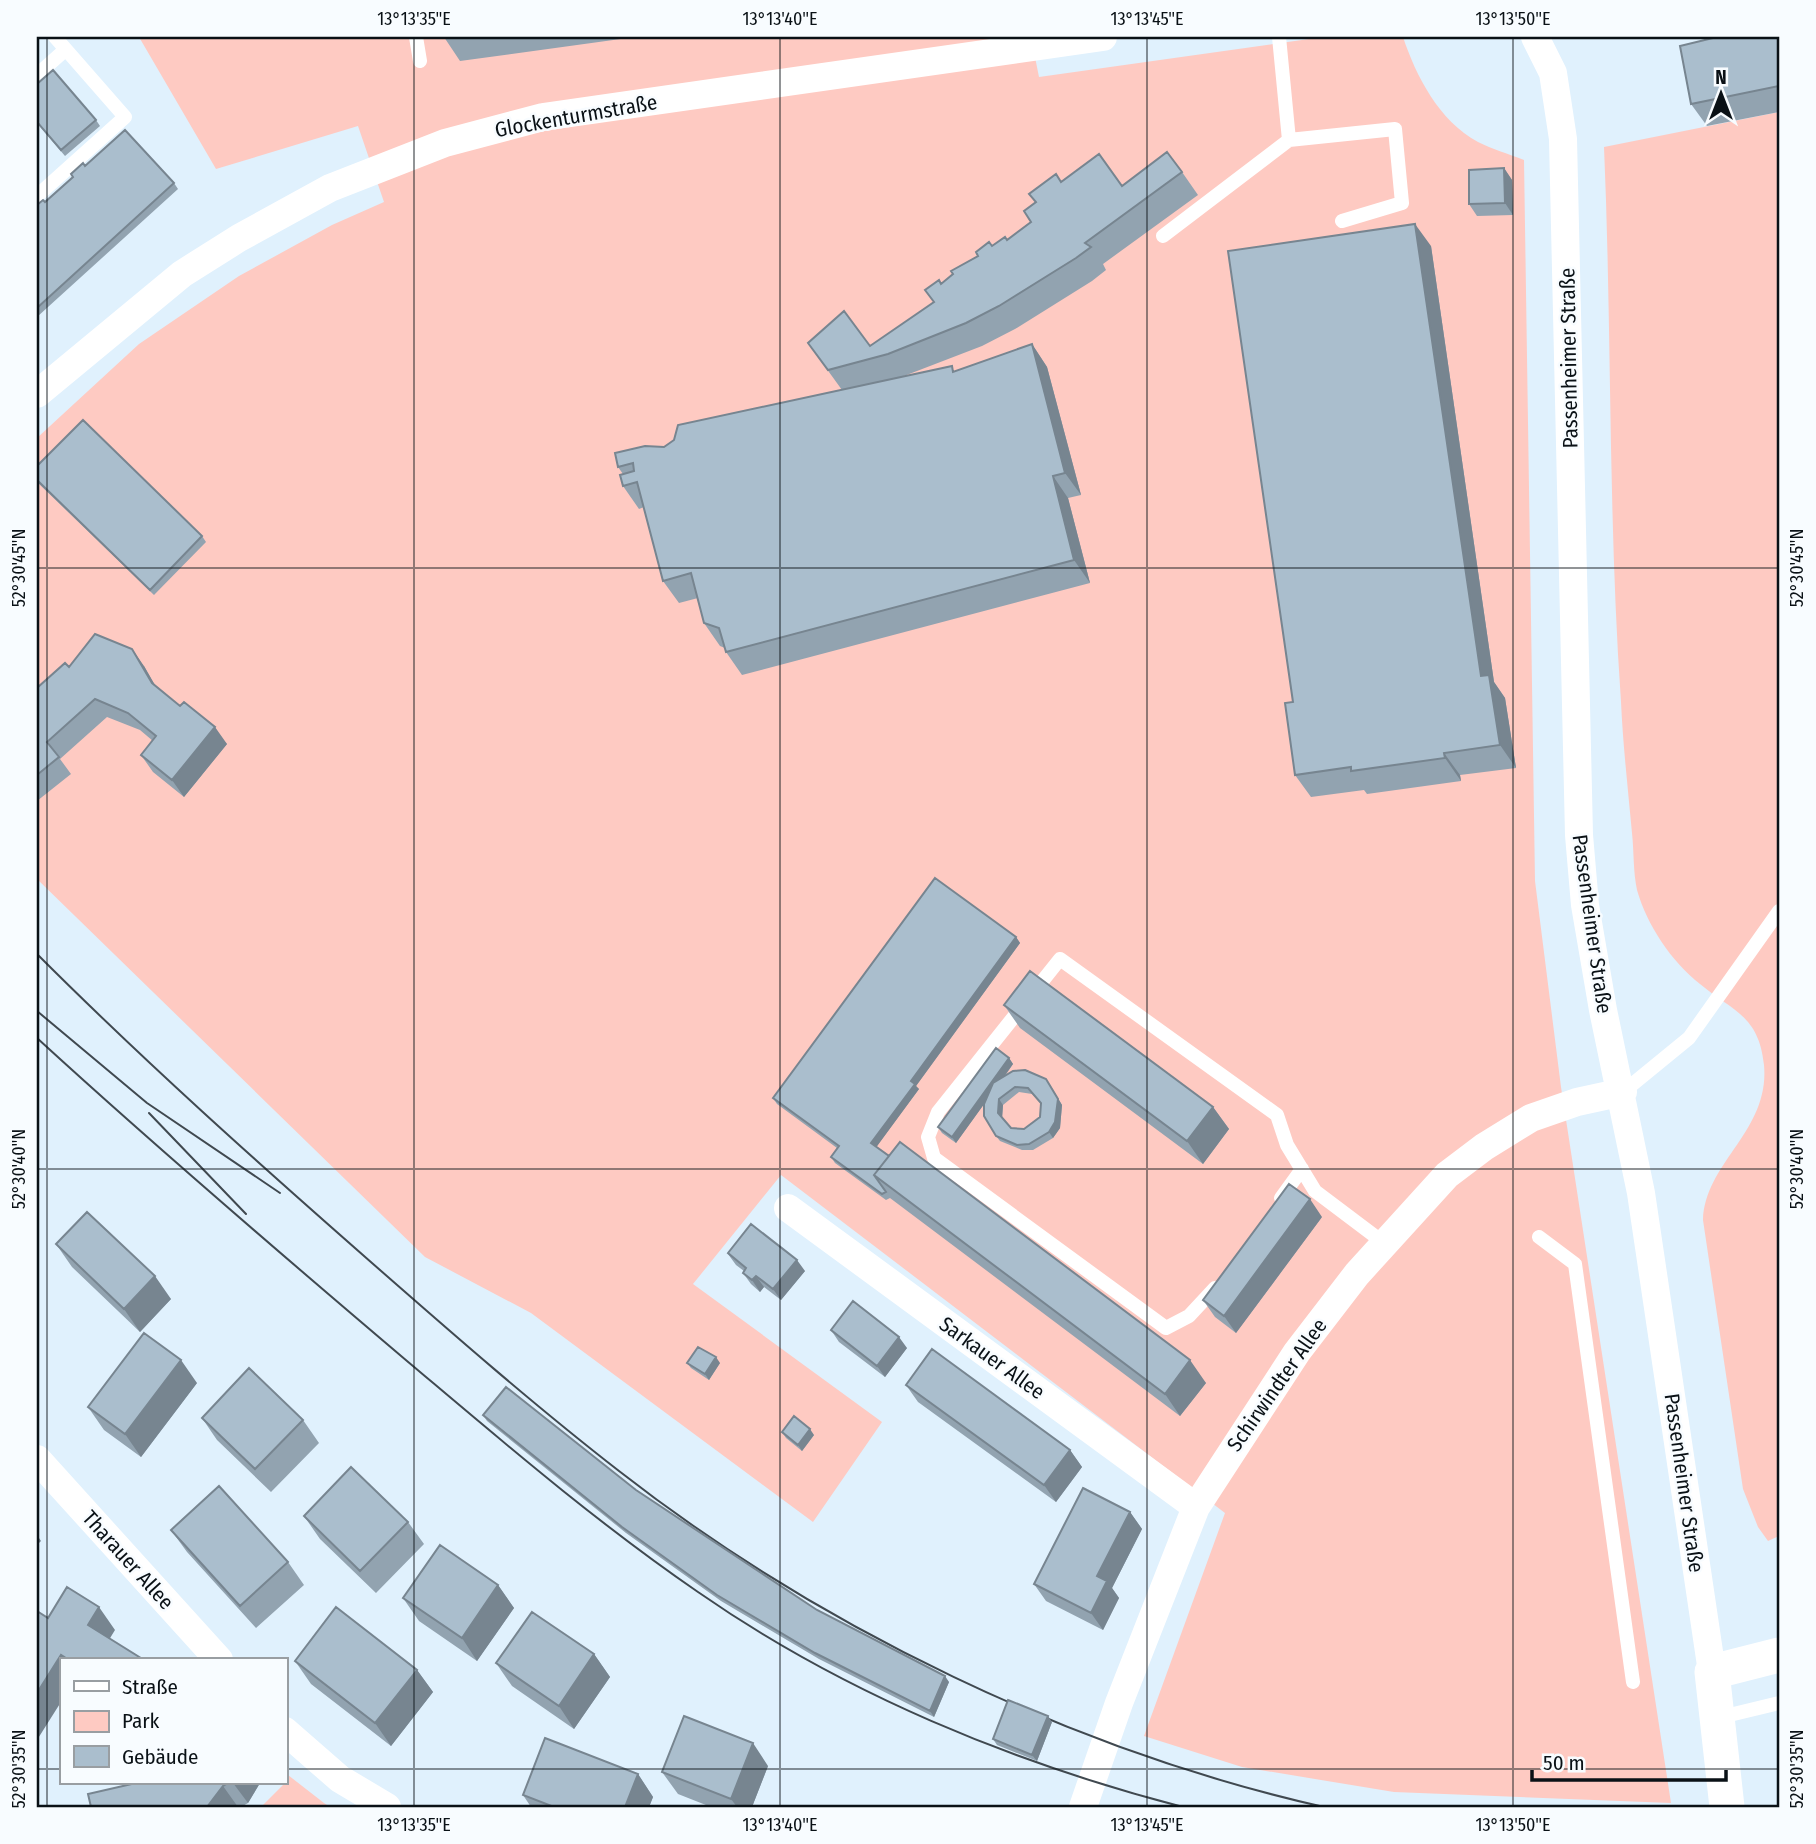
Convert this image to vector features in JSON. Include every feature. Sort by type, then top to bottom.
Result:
[{"type":"street","name":"Glockenturmstraße","points":[[37,394],[182,274],[239,238],[330,188],[445,143],[543,117],[1102,37]]},
{"type":"street","name":"Passenheimer Straße","points":[[1535,37],[1553,73],[1563,139],[1578,835],[1585,905],[1599,988],[1623,1092],[1656,1282],[1712,1672],[1727,1807]]},
{"type":"street","name":"Schirwindter Allee","points":[[1083,1807],[1119,1703],[1196,1507],[1297,1352],[1384,1243],[1447,1175],[1484,1147],[1531,1118],[1577,1102],[1623,1092]]},
{"type":"street","name":"Sarkauer Allee","points":[[788,1208],[1196,1507]]},
{"type":"street","name":"Tharauer Allee","points":[[37,1459],[217,1658]]},
{"type":"street","points":[[1712,1672],[1779,1655]]},
{"type":"street","points":[[287,1733],[340,1779],[387,1807]]},
{"type":"lane","points":[[37,196],[125,117],[55,37]]},
{"type":"lane","points":[[416,37],[420,61]]},
{"type":"lane","points":[[1279,37],[1289,140]]},
{"type":"lane","points":[[37,75],[65,50]]},
{"type":"lane","points":[[1163,236],[1289,140],[1395,129],[1402,203],[1342,221]]},
{"type":"lane","points":[[1623,1092],[1689,1038],[1779,911]]},
{"type":"lane","points":[[1222,1278],[1189,1316],[1166,1328],[934,1158],[928,1138],[938,1112],[1059,959],[1277,1115],[1287,1145],[1315,1191],[1384,1243]]},
{"type":"lane","points":[[1270,1213],[1302,1169]]},
{"type":"lane","points":[[1539,1237],[1575,1264],[1633,1682]]},
{"type":"lane","points":[[1719,1731],[1779,1703]]},
{"type":"green space","points":[[139,37],[1031,37],[1039,77],[1323,37],[1403,37],[1422,82],[1452,122],[1478,142],[1524,160],[1535,881],[1561,1087],[1671,1803],[1394,1792],[1242,1767],[1144,1736],[1225,1513],[781,1175],[693,1284],[882,1422],[813,1522],[531,1313],[425,1257],[37,879],[37,438],[139,344],[239,276],[332,225],[384,202],[358,126],[216,169]]},
{"type":"green space","points":[[1779,112],[1779,1536],[1768,1541],[1758,1527],[1743,1489],[1703,1220],[1706,1199],[1714,1181],[1757,1109],[1763,1088],[1764,1065],[1761,1048],[1756,1035],[1742,1016],[1689,975],[1661,942],[1641,903],[1635,876],[1617,633],[1604,147]]},
{"type":"green space","points":[[288,1775],[330,1807],[261,1807],[287,1784]]},
{"type":"building","points":[[1717,37],[1779,37],[1779,86],[1691,104],[1680,46]]},
{"type":"building","points":[[53,70],[96,120],[61,150],[37,122],[37,84]]},
{"type":"building","points":[[125,130],[174,183],[37,308],[37,205],[43,200],[45,202],[73,177],[71,174],[83,163],[85,166]]},
{"type":"building","points":[[1167,152],[1182,172],[1085,243],[1091,247],[1076,258],[999,306],[966,323],[888,354],[828,370],[808,343],[844,311],[870,346],[934,302],[925,290],[939,280],[941,284],[953,274],[951,271],[978,256],[976,252],[989,242],[992,246],[1005,237],[1007,240],[1031,222],[1024,211],[1036,202],[1029,194],[1056,174],[1061,182],[1099,154],[1122,186]]},
{"type":"building","points":[[1504,168],[1505,203],[1469,204],[1469,170]]},
{"type":"building","points":[[1415,224],[1481,676],[1489,675],[1500,745],[1444,753],[1445,758],[1351,771],[1351,767],[1295,775],[1285,703],[1293,702],[1228,251]]},
{"type":"building","points":[[1032,344],[1065,473],[1053,476],[1074,560],[726,652],[719,628],[704,623],[691,573],[663,581],[637,482],[623,486],[620,475],[634,471],[633,463],[618,467],[615,453],[645,446],[664,447],[674,440],[678,425],[952,366],[953,372]]},
{"type":"building","points":[[83,420],[202,536],[150,590],[37,480],[37,466]]},
{"type":"building","points":[[95,634],[132,649],[152,683],[180,706],[184,702],[215,727],[172,780],[141,755],[156,736],[128,713],[95,699],[47,742],[59,757],[37,775],[37,688],[65,663],[69,667]]},
{"type":"building","points":[[935,878],[1016,937],[911,1081],[915,1084],[871,1143],[889,1156],[874,1175],[886,1192],[882,1194],[831,1157],[839,1146],[773,1098]]},
{"type":"building","points":[[1030,971],[1213,1107],[1187,1141],[1004,1005]]},
{"type":"building","points":[[996,1048],[1009,1058],[952,1137],[938,1127]]},
{"type":"building","points":[[1025,1070],[1046,1079],[1058,1099],[1055,1122],[1049,1132],[1029,1144],[1017,1145],[996,1136],[984,1116],[984,1104],[993,1083],[1013,1071]],"holes":[[[1015,1087],[1028,1088],[1041,1103],[1040,1117],[1024,1129],[1011,1128],[998,1113],[999,1099]]]},
{"type":"building","points":[[900,1142],[1190,1360],[1165,1394],[874,1175]]},
{"type":"building","points":[[1289,1184],[1310,1199],[1224,1316],[1203,1300]]},
{"type":"building","points":[[87,1212],[155,1276],[124,1309],[56,1244]]},
{"type":"building","points":[[751,1224],[797,1260],[773,1289],[756,1276],[752,1280],[743,1273],[746,1268],[728,1253]]},
{"type":"building","points":[[853,1301],[899,1337],[877,1366],[831,1330]]},
{"type":"building","points":[[144,1333],[181,1360],[125,1434],[88,1407]]},
{"type":"building","points":[[698,1347],[716,1357],[705,1374],[687,1363]]},
{"type":"building","points":[[932,1349],[1070,1450],[1044,1485],[906,1385]]},
{"type":"building","points":[[249,1368],[303,1420],[255,1469],[202,1418]]},
{"type":"building","points":[[506,1387],[636,1490],[817,1610],[945,1676],[930,1711],[815,1653],[717,1595],[622,1527],[483,1415]]},
{"type":"building","points":[[794,1416],[810,1429],[798,1445],[782,1432]]},
{"type":"building","points":[[351,1467],[408,1522],[360,1571],[304,1516]]},
{"type":"building","points":[[219,1486],[288,1562],[240,1606],[171,1530]]},
{"type":"building","points":[[1083,1488],[1130,1512],[1097,1576],[1107,1581],[1091,1613],[1034,1584]]},
{"type":"building","points":[[440,1545],[498,1585],[462,1638],[403,1598]]},
{"type":"building","points":[[67,1587],[99,1607],[88,1625],[141,1658],[66,1658],[61,1655],[37,1693],[37,1611],[48,1618]]},
{"type":"building","points":[[336,1607],[417,1670],[375,1723],[295,1661]]},
{"type":"building","points":[[532,1612],[594,1654],[559,1706],[496,1663]]},
{"type":"building","points":[[1008,1700],[1048,1716],[1032,1755],[993,1739]]},
{"type":"building","points":[[684,1716],[753,1743],[731,1799],[662,1772]]},
{"type":"building","points":[[545,1738],[638,1774],[625,1807],[554,1807],[523,1795]]},
{"type":"building","points":[[132,1784],[226,1784],[207,1807],[91,1807],[88,1794]]},
{"type":"tram line","points":[[37,954],[202,1112],[433,1316],[587,1446],[697,1528],[779,1582],[865,1632],[954,1677],[1137,1753],[1230,1783],[1324,1807]]},
{"type":"tram line","points":[[37,1011],[147,1103],[280,1193]]},
{"type":"tram line","points":[[37,1038],[221,1201],[478,1421],[586,1509],[698,1592],[811,1662],[931,1721],[1056,1769],[1183,1807]]},
{"type":"tram line","points":[[149,1113],[246,1214]]}]
